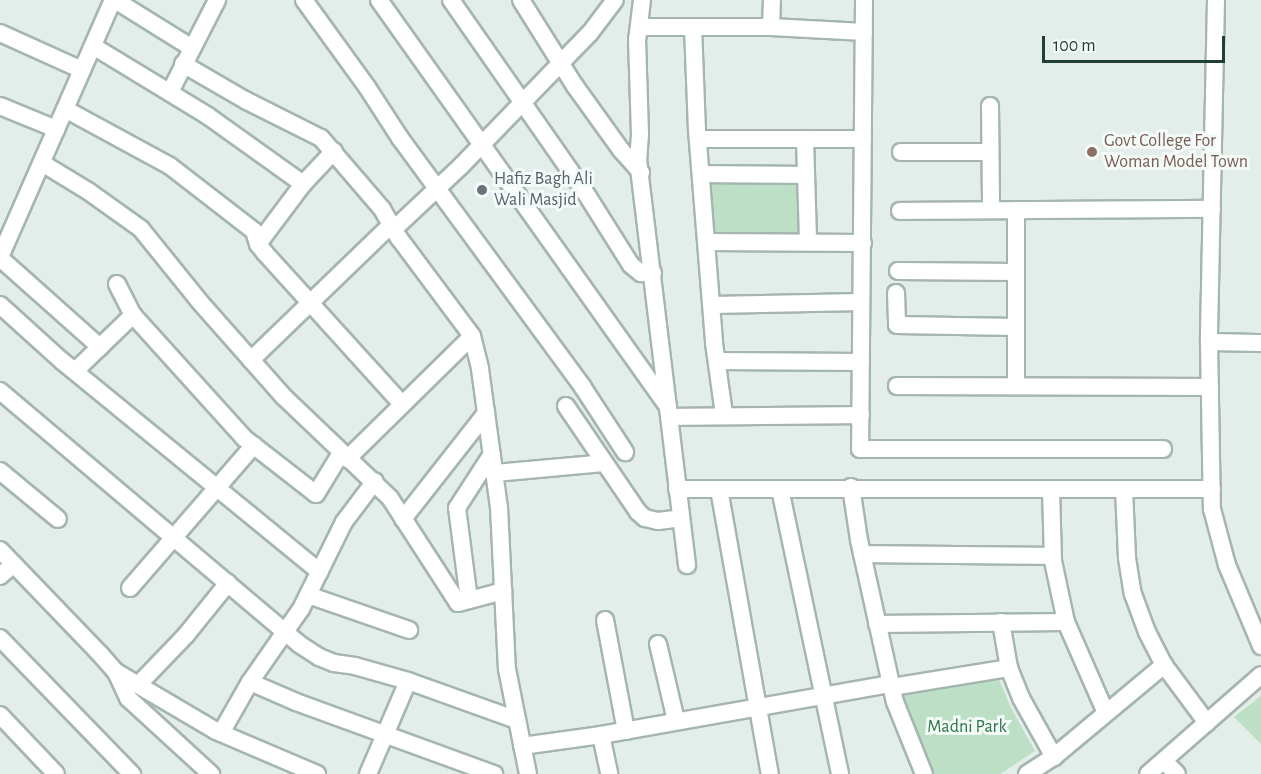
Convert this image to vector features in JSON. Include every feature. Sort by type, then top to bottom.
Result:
[{"type":"street","points":[[170,92],[217,0]]},
{"type":"street","points":[[304,0],[582,386],[625,452]]},
{"type":"street","points":[[379,0],[669,412]]},
{"type":"street","points":[[451,0],[631,265],[641,273],[653,273]]},
{"type":"street","points":[[521,0],[621,150],[641,172]]},
{"type":"street","points":[[251,360],[311,301],[392,227],[438,189],[590,33],[615,0]]},
{"type":"street","points":[[642,0],[639,27],[638,160],[687,565]]},
{"type":"street","points":[[771,27],[772,0]]},
{"type":"street","points":[[864,0],[860,449],[1163,448]]},
{"type":"street","points":[[1216,0],[1209,342],[1212,509],[1227,565],[1261,646]]},
{"type":"street","points":[[100,347],[0,258],[93,46],[110,1],[192,48]]},
{"type":"street","points":[[639,27],[771,27],[864,32]]},
{"type":"street","points":[[693,27],[698,139],[711,305],[724,414]]},
{"type":"street","points":[[0,33],[82,70]]},
{"type":"street","points":[[93,46],[208,116],[303,184]]},
{"type":"street","points":[[183,63],[245,100],[321,138],[382,209],[392,227],[472,336],[480,369],[495,473],[507,669],[528,774]]},
{"type":"street","points":[[0,106],[56,129]]},
{"type":"street","points":[[990,106],[991,210]]},
{"type":"street","points":[[65,109],[170,166],[254,231],[258,244],[402,404]]},
{"type":"street","points":[[698,139],[863,139]]},
{"type":"street","points":[[805,139],[808,242]]},
{"type":"street","points":[[258,244],[303,184],[334,151]]},
{"type":"street","points":[[901,152],[990,153]]},
{"type":"street","points":[[42,163],[88,191],[141,229],[199,301],[251,360],[344,456],[375,481],[404,519],[458,603],[503,591]]},
{"type":"street","points":[[701,174],[806,175]]},
{"type":"street","points":[[900,211],[1212,209]]},
{"type":"street","points":[[1016,210],[1016,386]]},
{"type":"street","points":[[707,242],[863,243]]},
{"type":"street","points":[[898,271],[1016,272]]},
{"type":"street","points":[[117,284],[133,315],[217,409],[254,445],[316,494],[344,456],[472,336]]},
{"type":"street","points":[[896,293],[897,325],[1016,327]]},
{"type":"street","points":[[711,305],[861,302]]},
{"type":"street","points":[[0,305],[75,371],[320,572]]},
{"type":"street","points":[[75,371],[133,315]]},
{"type":"street","points":[[1209,342],[1261,343]]},
{"type":"street","points":[[717,361],[861,362]]},
{"type":"street","points":[[897,386],[1210,387]]},
{"type":"street","points":[[0,391],[299,644],[333,663],[355,666],[408,681],[517,720]]},
{"type":"street","points":[[566,406],[638,512],[645,518],[658,521],[681,518]]},
{"type":"street","points":[[669,412],[799,417],[861,416]]},
{"type":"street","points":[[404,519],[486,413]]},
{"type":"street","points":[[130,588],[254,445]]},
{"type":"street","points":[[469,600],[457,508],[492,454]]},
{"type":"street","points":[[495,473],[604,463]]},
{"type":"street","points":[[0,471],[57,519]]},
{"type":"street","points":[[221,733],[250,682],[308,595],[344,522],[375,481]]},
{"type":"street","points":[[677,489],[850,487],[1212,489]]},
{"type":"street","points":[[850,487],[862,554],[895,702],[924,774]]},
{"type":"street","points":[[719,489],[769,774]]},
{"type":"street","points":[[780,489],[840,774]]},
{"type":"street","points":[[1051,489],[1052,556],[1066,622],[1106,713]]},
{"type":"street","points":[[1124,489],[1127,558],[1133,594],[1147,632],[1164,665],[1207,723]]},
{"type":"street","points":[[0,550],[116,672],[128,698],[211,774]]},
{"type":"street","points":[[862,554],[1052,556]]},
{"type":"street","points":[[0,576],[14,564]]},
{"type":"street","points":[[139,684],[186,635],[228,583]]},
{"type":"street","points":[[308,595],[409,630]]},
{"type":"street","points":[[605,620],[626,731]]},
{"type":"street","points":[[1001,622],[1009,668],[1021,698],[1054,756]]},
{"type":"street","points":[[877,624],[1066,622]]},
{"type":"street","points":[[0,638],[132,774]]},
{"type":"street","points":[[658,644],[676,722]]},
{"type":"street","points":[[1027,774],[1054,756],[1164,665]]},
{"type":"street","points":[[522,746],[1009,668]]},
{"type":"street","points":[[116,672],[221,733],[317,774]]},
{"type":"street","points":[[1148,774],[1261,675]]},
{"type":"street","points":[[368,774],[408,681]]},
{"type":"street","points":[[250,682],[296,702],[494,774]]},
{"type":"street","points":[[0,715],[56,774]]},
{"type":"street","points":[[601,735],[609,774]]},
{"type":"street","points":[[1164,761],[1177,774]]},
{"type":"green space","points":[[707,178],[802,179],[802,236],[712,237]]},
{"type":"green space","name":"Madni Park","points":[[997,674],[1011,708],[1035,751],[1000,774],[932,774],[905,719],[898,694]]},
{"type":"green space","points":[[1261,696],[1261,744],[1234,717]]},
{"type":"place","name":"Govt College For Woman Model Town","points":[[1092,152]]},
{"type":"place","name":"Hafiz Bagh Ali Wali Masjid","points":[[482,190]]}]
